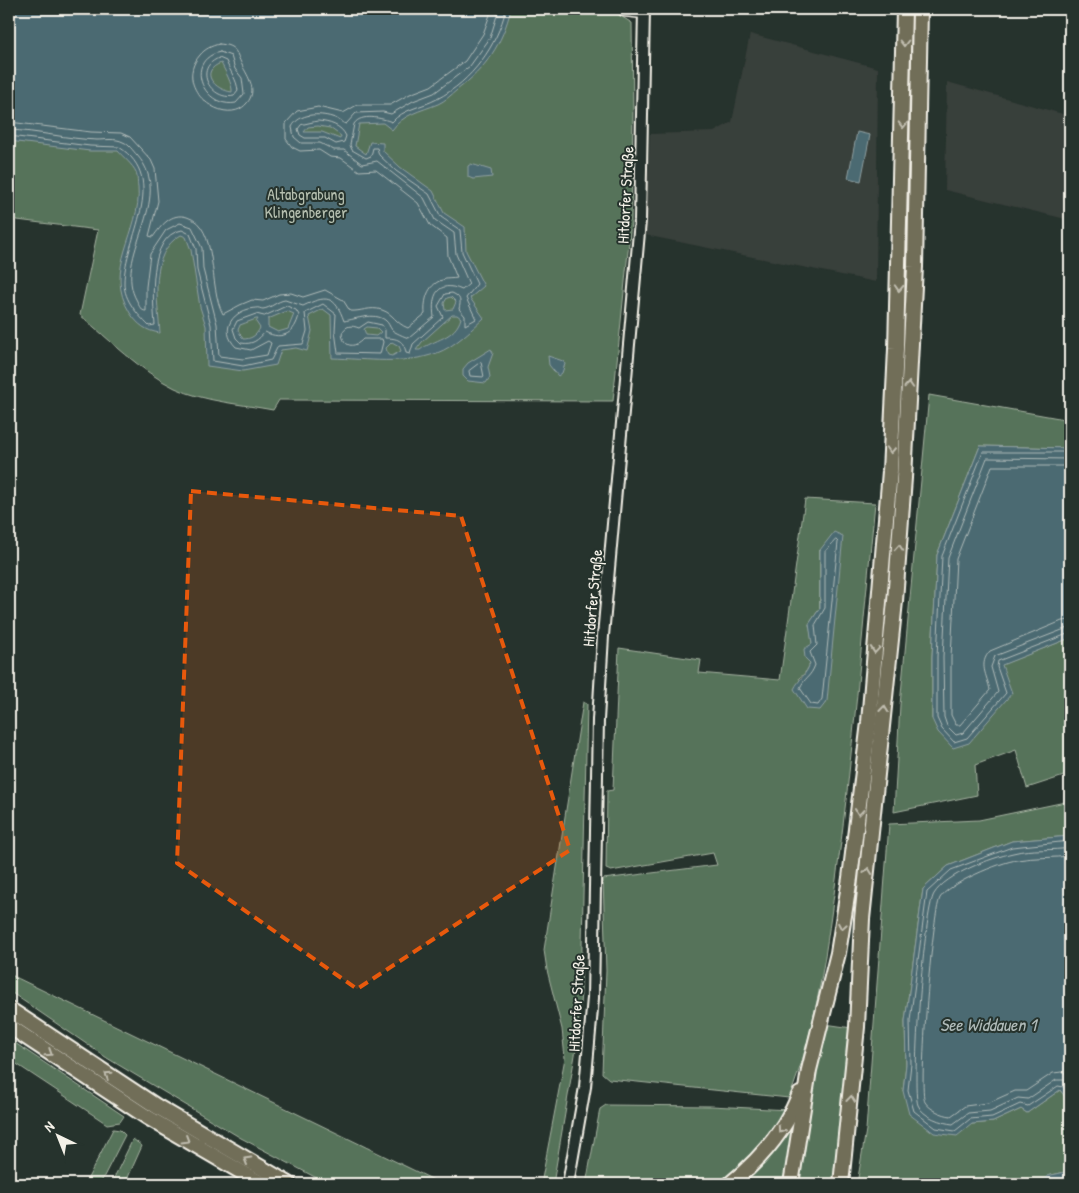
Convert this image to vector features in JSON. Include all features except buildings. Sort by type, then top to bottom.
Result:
[{"type":"highway","points":[[791,1184],[809,1070],[838,953],[850,878],[870,713],[890,471],[897,339],[904,9]]},
{"type":"highway","points":[[839,1184],[845,1147],[857,1027],[862,920],[894,611],[904,478],[915,267],[920,9]]},
{"type":"highway","points":[[9,1009],[156,1106],[289,1184]]},
{"type":"highway","points":[[9,1026],[148,1117],[262,1184]]},
{"type":"highway","points":[[730,1184],[749,1169],[780,1133],[794,1108],[809,1070]]},
{"type":"highway","points":[[227,1165],[248,1184]]},
{"type":"main road","name":"Hitdorfer Straße","points":[[568,1184],[585,1087],[593,998],[598,720],[603,636],[640,221],[643,150],[643,11]]},
{"type":"street","name":"Hitdorfer Straße","points":[[621,9],[624,12],[643,11]]},
{"type":"highlighted area","points":[[191,491],[461,516],[570,850],[357,989],[177,863]]},
{"type":"shaded area","points":[[750,34],[878,68],[876,282],[645,235],[650,134],[714,132],[732,122]]},
{"type":"shaded area","points":[[947,82],[1070,116],[1070,220],[945,190]]},
{"type":"green space","name":"Altabgrabung Klingenberger","points":[[9,9],[613,9],[614,12],[632,23],[633,114],[631,222],[613,401],[279,400],[273,410],[224,402],[187,393],[162,381],[126,354],[80,315],[98,230],[9,219]]},
{"type":"green space","points":[[929,395],[1070,420],[1070,448],[980,446],[937,555],[932,657],[932,719],[1001,665],[1070,638],[1070,774],[1027,788],[1016,750],[975,765],[977,795],[894,812],[900,705]]},
{"type":"green space","points":[[805,499],[875,503],[847,791],[827,941],[813,1020],[789,1098],[609,1079],[602,1073],[606,971],[603,879],[717,865],[713,853],[611,871],[606,869],[607,791],[613,790],[619,648],[701,660],[699,673],[780,680]],"holes":[[[820,608],[820,710],[799,678],[808,668],[811,661],[812,639],[809,624]]]},
{"type":"green space","points":[[583,702],[587,704],[581,993],[576,1049],[553,1184],[541,1184],[565,1058],[562,1029],[547,970],[544,950]]},
{"type":"green space","points":[[1070,801],[1070,836],[1012,841],[948,866],[923,889],[905,1021],[906,1064],[903,1091],[972,1124],[993,1122],[1021,1109],[1027,1113],[1060,1090],[1070,1103],[1070,1171],[1047,1176],[1039,1184],[857,1184],[866,1130],[889,824],[979,820]]},
{"type":"green space","points":[[9,974],[442,1184],[328,1184],[241,1138],[107,1058],[9,991]]},
{"type":"green space","points":[[825,1024],[852,1028],[833,1184],[795,1184],[813,1079]]},
{"type":"green space","points":[[9,1039],[124,1116],[120,1122],[107,1124],[9,1059]]},
{"type":"green space","points":[[606,1105],[711,1106],[789,1110],[776,1133],[724,1184],[586,1184],[600,1109]]},
{"type":"green space","points":[[796,1113],[787,1184],[736,1184]]},
{"type":"green space","points":[[113,1129],[120,1130],[125,1135],[100,1184],[85,1184]]},
{"type":"green space","points":[[133,1139],[142,1146],[125,1184],[111,1184]]},
{"type":"water","name":"Altabgrabung Klingenberger","points":[[9,9],[511,9],[503,34],[492,55],[467,82],[446,100],[401,120],[392,130],[383,123],[359,124],[355,146],[366,154],[370,142],[383,143],[383,151],[400,167],[433,191],[444,213],[465,227],[466,251],[484,286],[470,298],[484,318],[450,347],[424,357],[399,360],[332,358],[331,315],[323,309],[309,316],[312,331],[307,351],[296,348],[281,350],[276,365],[243,371],[207,366],[206,326],[200,307],[191,250],[186,237],[181,235],[171,243],[159,266],[157,294],[160,333],[146,329],[139,324],[130,313],[122,297],[121,265],[138,203],[135,169],[118,151],[90,151],[9,141]],"holes":[[[221,63],[230,81],[232,92],[226,91],[215,84],[210,76],[211,71]],[[318,126],[330,128],[341,136],[340,139],[322,132],[304,132],[308,127]],[[451,297],[456,302],[453,309],[445,310],[444,303],[447,298]],[[287,311],[294,314],[288,329],[278,332],[268,327],[268,319]],[[452,315],[457,315],[461,318],[458,325],[449,334],[420,350],[416,350],[422,342]],[[258,319],[256,322],[260,328],[253,336],[243,339],[238,330],[240,325]],[[367,327],[377,328],[381,332],[376,336],[366,335],[364,329]],[[392,342],[399,346],[401,351],[392,356],[388,355],[386,348]]]},
{"type":"water","points":[[857,132],[870,135],[861,181],[848,178]]},
{"type":"water","points":[[471,164],[491,170],[492,177],[473,179],[468,177],[468,166]]},
{"type":"water","points":[[491,349],[493,353],[488,367],[490,377],[486,383],[468,381],[463,376],[463,369],[468,363]]},
{"type":"water","points":[[548,356],[563,361],[565,364],[562,373],[558,376],[549,365]]},
{"type":"water","points":[[980,446],[1070,448],[1070,638],[1002,665],[1012,693],[969,743],[953,748],[938,732],[932,719],[932,657],[937,555]]},
{"type":"water","points":[[834,532],[843,536],[827,701],[820,710],[807,709],[794,689],[810,663],[805,658],[804,649],[812,644],[809,624],[820,608],[820,550]]},
{"type":"water","name":"See Widdauen 1","points":[[1070,836],[1070,1103],[1060,1090],[1027,1113],[1021,1109],[993,1122],[972,1124],[957,1136],[934,1133],[909,1114],[903,1091],[906,1064],[905,1021],[923,889],[948,866],[1012,841]]},
{"type":"water","points":[[1070,1171],[1070,1184],[1039,1184],[1047,1176]]}]
